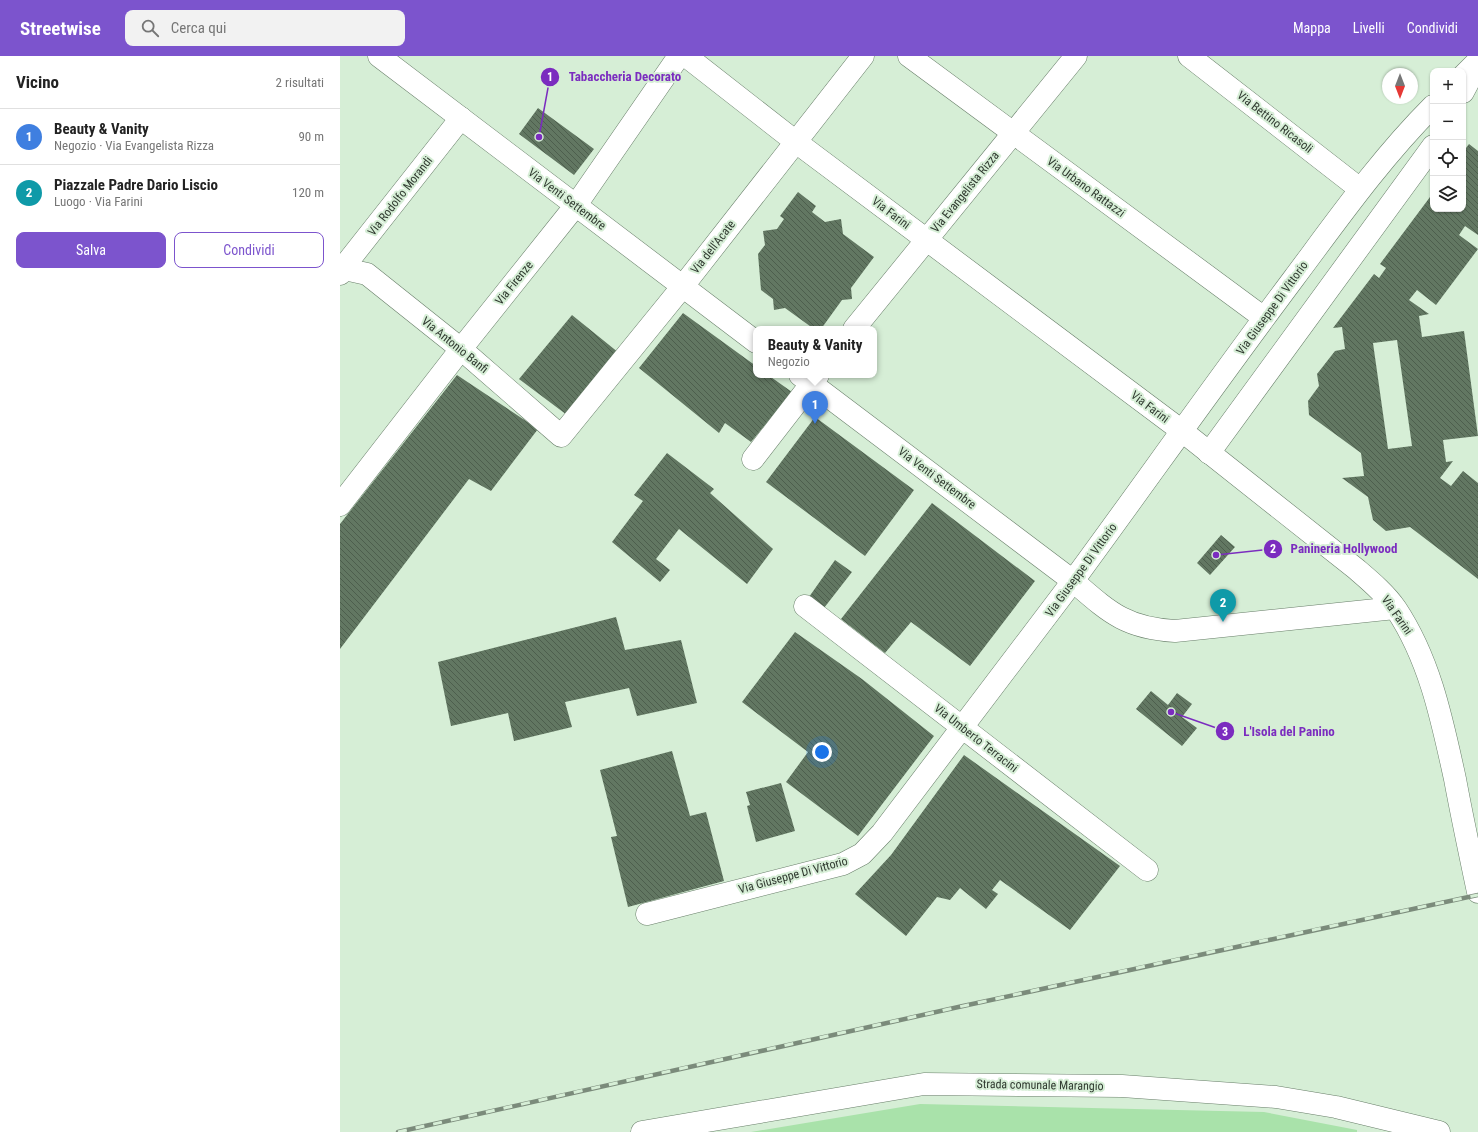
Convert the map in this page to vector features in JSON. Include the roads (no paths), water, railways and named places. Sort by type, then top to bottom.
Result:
[{"type":"street","name":"Via Venti Settembre","points":[[379,56],[753,340]]},
{"type":"street","name":"Via Firenze","points":[[343,495],[576,205],[679,56]]},
{"type":"street","name":"Via Farini","points":[[686,56],[796,142],[1182,431],[1377,587],[1395,608],[1414,640],[1425,664],[1437,703],[1450,755],[1478,892]]},
{"type":"street","name":"Via dell'Acate","points":[[561,436],[683,286],[863,56]]},
{"type":"street","name":"Via Urbano Rattazzi","points":[[909,56],[1264,318]]},
{"type":"street","name":"Via Evangelista Rizza","points":[[856,326],[1076,56]]},
{"type":"street","name":"Via Bettino Ricasoli","points":[[1189,56],[1360,189]]},
{"type":"street","points":[[1466,73],[1478,62]]},
{"type":"street","points":[[1466,86],[1478,62]]},
{"type":"street","name":"Via Giuseppe Di Vittorio","points":[[647,914],[843,864],[862,854],[882,833],[1073,581],[1264,318],[1360,189],[1410,129],[1430,109]]},
{"type":"street","name":"Via Rodolfo Morandi","points":[[341,270],[461,118]]},
{"type":"street","points":[[1209,453],[1430,150]]},
{"type":"street","name":"Via Antonio Banfi","points":[[341,270],[367,274],[461,349],[561,436]]},
{"type":"street","name":"Via Venti Settembre","points":[[810,378],[1073,581],[1106,610],[1121,619],[1138,626],[1156,630],[1175,631],[1395,608]]},
{"type":"street","points":[[753,459],[810,378]]},
{"type":"street","name":"Via Umberto Terracini","points":[[805,606],[1147,870]]},
{"type":"street","name":"Strada comunale Marangio","points":[[642,1132],[924,1084],[1122,1086],[1276,1097],[1336,1107],[1439,1132]]},
{"type":"railway","points":[[398,1132],[668,1071],[1478,895]]},
{"type":"place","name":"Tabaccheria Decorato","points":[[539,137]]},
{"type":"place","name":"Beauty & Vanity","points":[[815,424]]},
{"type":"place","name":"Panineria Hollywood","points":[[1216,555]]},
{"type":"place","name":"Piazzale Padre Dario Liscio","points":[[1223,622]]},
{"type":"place","name":"L'Isola del Panino","points":[[1171,712]]}]
